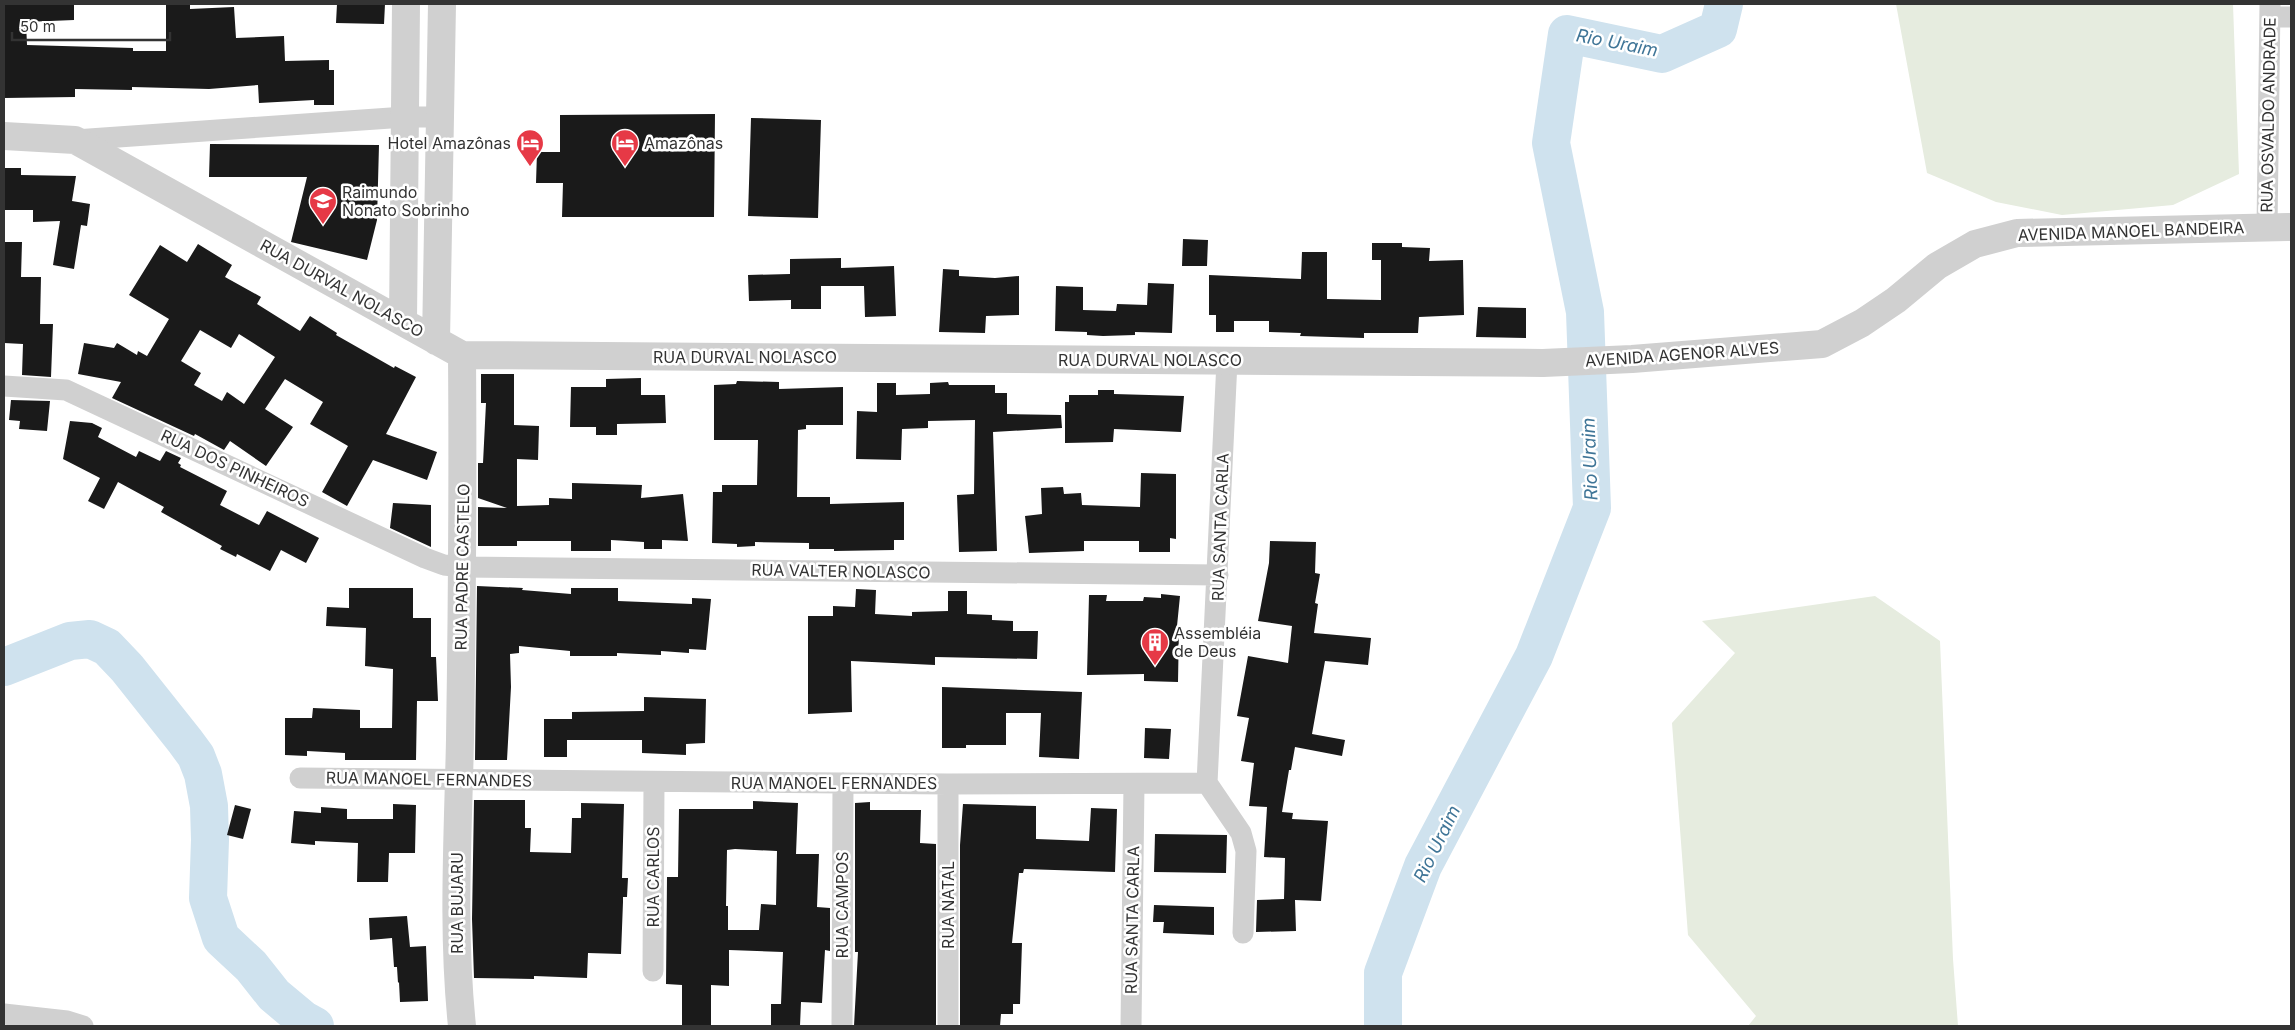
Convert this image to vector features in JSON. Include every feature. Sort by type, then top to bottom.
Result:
[{"type":"street","points":[[403,322],[406,4]]},
{"type":"street","points":[[436,341],[442,4]]},
{"type":"street","points":[[2270,10],[2291,17]]},
{"type":"street","name":"RUA OSVALDO ANDRADE","points":[[2270,10],[2279,227]]},
{"type":"street","points":[[75,140],[405,117],[441,117]]},
{"type":"street","name":"RUA DURVAL NOLASCO","points":[[4,136],[75,140],[462,355],[1543,364]]},
{"type":"street","name":"AVENIDA MANOEL BANDEIRA","points":[[1822,344],[1862,324],[1896,300],[1937,266],[1975,244],[2017,233],[2279,227]]},
{"type":"street","name":"AVENIDA AGENOR ALVES","points":[[1543,364],[1822,344]]},
{"type":"street","name":"RUA PADRE CASTELO","points":[[459,779],[463,567],[462,355]]},
{"type":"street","name":"RUA SANTA CARLA","points":[[1207,783],[1218,575],[1226,361]]},
{"type":"street","name":"RUA DOS PINHEIROS","points":[[4,386],[66,390],[425,558],[444,565],[463,567]]},
{"type":"street","name":"RUA VALTER NOLASCO","points":[[463,567],[1218,575]]},
{"type":"street","name":"RUA MANOEL FERNANDES","points":[[300,778],[948,784],[1207,783]]},
{"type":"street","name":"RUA BUJARU","points":[[459,779],[457,961],[462,1026]]},
{"type":"street","name":"RUA CARLOS","points":[[653,971],[654,782]]},
{"type":"street","name":"RUA CAMPOS","points":[[842,1026],[843,783]]},
{"type":"street","points":[[1207,783],[1241,833],[1246,851],[1243,933]]},
{"type":"street","name":"RUA NATAL","points":[[948,784],[948,1026]]},
{"type":"street","name":"RUA SANTA CARLA","points":[[1130,1026],[1134,784]]},
{"type":"street","points":[[4,1014],[67,1021],[83,1026]]},
{"type":"shaded area","points":[[1896,4],[2233,4],[2239,174],[2173,205],[2062,215],[1996,202],[1927,173]]},
{"type":"shaded area","points":[[1875,596],[1940,641],[1953,959],[1958,1026],[1748,1026],[1756,1016],[1688,935],[1672,723],[1735,653],[1702,621]]},
{"type":"building","points":[[4,4],[74,4],[74,20],[26,22],[27,45],[133,48],[133,51],[166,51],[166,4],[190,4],[190,9],[234,7],[236,38],[284,36],[285,61],[329,60],[329,70],[334,70],[334,105],[314,105],[314,100],[259,103],[258,85],[209,89],[132,87],[132,90],[75,89],[75,97],[4,98]]},
{"type":"building","points":[[337,4],[385,4],[384,24],[336,23]]},
{"type":"building","name":"Amazônas","points":[[715,114],[714,217],[562,217],[563,183],[536,183],[537,152],[560,152],[560,115]]},
{"type":"building","points":[[751,118],[821,120],[818,218],[748,216]]},
{"type":"building","points":[[210,144],[379,145],[377,220],[367,260],[291,242],[307,177],[209,177]]},
{"type":"building","points":[[4,168],[21,168],[21,175],[76,176],[72,201],[90,204],[87,226],[81,225],[74,269],[53,265],[60,221],[33,222],[33,210],[4,210]]},
{"type":"building","points":[[1183,239],[1208,240],[1207,266],[1182,266]]},
{"type":"building","points":[[4,242],[22,242],[21,277],[41,277],[40,324],[53,324],[51,377],[22,375],[23,344],[4,343]]},
{"type":"building","points":[[1372,243],[1402,243],[1402,247],[1430,248],[1429,261],[1463,260],[1464,315],[1419,317],[1418,333],[1364,333],[1364,338],[1300,336],[1301,333],[1269,332],[1269,321],[1234,321],[1234,332],[1216,332],[1216,315],[1209,315],[1209,275],[1301,279],[1302,252],[1327,252],[1327,299],[1381,300],[1381,260],[1372,260]]},
{"type":"building","points":[[198,244],[232,265],[225,277],[261,297],[257,304],[300,331],[310,316],[337,333],[336,335],[394,368],[395,366],[416,377],[386,434],[437,452],[427,480],[373,460],[347,506],[322,492],[348,446],[310,424],[323,402],[285,379],[265,409],[293,427],[266,466],[230,441],[224,450],[195,434],[194,436],[112,398],[121,382],[78,374],[84,343],[114,348],[117,343],[137,355],[138,351],[147,356],[169,319],[129,295],[160,245],[187,262]],"holes":[[[200,330],[231,348],[239,334],[275,357],[244,404],[227,392],[222,401],[194,385],[201,373],[181,361]]]},
{"type":"building","points":[[841,258],[841,268],[894,266],[896,316],[865,317],[864,286],[821,286],[821,309],[791,309],[791,300],[749,301],[748,275],[790,274],[790,259]]},
{"type":"building","points":[[943,269],[959,270],[959,276],[995,278],[1019,276],[1019,315],[986,316],[985,333],[939,332]]},
{"type":"building","points":[[1148,283],[1174,284],[1172,333],[1135,332],[1135,335],[1103,336],[1087,335],[1087,332],[1055,331],[1056,286],[1083,287],[1083,310],[1116,311],[1117,304],[1147,305]]},
{"type":"building","points":[[1478,307],[1526,308],[1526,338],[1476,337]]},
{"type":"building","points":[[481,374],[514,374],[514,425],[539,426],[538,460],[517,459],[517,506],[549,505],[549,498],[572,499],[572,483],[642,485],[641,498],[683,494],[688,541],[662,540],[662,549],[644,549],[644,542],[611,540],[611,551],[571,551],[571,541],[517,541],[517,546],[478,546],[478,507],[507,508],[478,498],[478,463],[483,463],[486,403],[481,403]]},
{"type":"building","points":[[641,378],[641,395],[665,395],[666,423],[617,424],[617,435],[596,435],[596,427],[570,427],[571,387],[606,387],[606,379]]},
{"type":"building","points":[[737,381],[779,382],[779,389],[843,387],[843,425],[806,425],[806,429],[798,430],[797,497],[830,497],[830,504],[904,502],[904,540],[894,540],[894,550],[834,551],[834,549],[809,549],[809,543],[755,542],[755,546],[737,547],[737,544],[712,543],[713,492],[722,492],[722,485],[757,485],[758,440],[714,440],[714,385],[736,384]]},
{"type":"building","points":[[948,382],[949,385],[995,385],[995,393],[1007,393],[1007,414],[1061,415],[1062,428],[993,432],[997,551],[959,552],[957,495],[974,494],[975,420],[928,421],[928,428],[902,429],[901,460],[856,459],[857,411],[877,412],[877,383],[896,383],[896,395],[930,394],[930,383]]},
{"type":"building","points":[[1098,390],[1114,390],[1114,394],[1184,396],[1181,432],[1114,429],[1113,442],[1065,443],[1065,402],[1069,402],[1069,395],[1098,395]]},
{"type":"building","points":[[11,400],[50,401],[47,431],[19,429],[20,421],[9,420]]},
{"type":"building","points":[[70,421],[92,423],[102,428],[98,437],[136,457],[139,451],[160,461],[166,451],[181,458],[178,463],[181,465],[180,467],[227,491],[220,505],[259,525],[267,511],[319,538],[306,563],[281,550],[270,571],[237,554],[236,557],[220,549],[222,546],[161,512],[164,507],[118,482],[104,509],[88,501],[100,478],[63,459]]},
{"type":"building","points":[[1141,473],[1176,474],[1176,539],[1170,538],[1170,552],[1139,552],[1139,541],[1084,541],[1084,551],[1029,553],[1025,516],[1042,514],[1041,488],[1063,487],[1064,494],[1081,493],[1082,505],[1140,507]]},
{"type":"building","points":[[393,503],[431,505],[431,547],[390,528]]},
{"type":"building","points":[[1270,541],[1316,542],[1315,573],[1320,574],[1315,603],[1318,604],[1314,633],[1371,638],[1368,665],[1325,661],[1312,734],[1345,740],[1342,756],[1295,747],[1291,770],[1289,770],[1282,812],[1293,813],[1292,819],[1328,821],[1321,901],[1295,900],[1296,931],[1256,932],[1257,900],[1284,899],[1285,858],[1264,857],[1267,807],[1249,806],[1254,763],[1241,761],[1249,718],[1237,716],[1248,656],[1288,663],[1292,626],[1258,621],[1269,563]]},
{"type":"building","points":[[477,586],[523,588],[522,590],[571,594],[571,588],[618,588],[618,601],[692,604],[692,598],[711,599],[706,650],[689,649],[689,653],[661,651],[661,655],[617,653],[617,656],[570,656],[570,651],[519,646],[519,653],[510,654],[511,687],[507,760],[475,760]]},
{"type":"building","points":[[349,588],[413,588],[413,618],[431,618],[431,657],[436,657],[438,701],[417,701],[416,760],[345,760],[345,753],[307,751],[307,756],[285,755],[285,718],[312,718],[313,708],[360,710],[360,728],[392,728],[393,669],[365,666],[366,628],[326,626],[327,607],[349,608]]},
{"type":"building","points":[[856,589],[876,590],[875,614],[912,616],[912,612],[948,611],[948,591],[967,591],[967,614],[992,615],[992,620],[1013,621],[1013,631],[1038,631],[1037,659],[935,657],[935,665],[851,661],[852,712],[808,714],[808,616],[833,616],[833,606],[855,607]]},
{"type":"building","points":[[1161,594],[1180,596],[1177,626],[1179,626],[1178,682],[1144,681],[1144,674],[1087,675],[1089,595],[1107,595],[1106,601],[1143,601],[1144,597],[1161,598]]},
{"type":"building","points":[[942,687],[1082,692],[1079,759],[1039,757],[1041,713],[1006,713],[1006,745],[966,745],[966,748],[942,748]]},
{"type":"building","points":[[644,697],[706,699],[705,743],[686,744],[686,755],[642,753],[642,740],[567,740],[567,757],[544,757],[544,719],[572,719],[572,712],[644,711]]},
{"type":"building","points":[[1145,728],[1171,729],[1169,759],[1144,758]]},
{"type":"building","points":[[474,800],[525,800],[525,828],[531,828],[530,852],[571,853],[572,818],[581,818],[581,803],[624,804],[622,878],[628,878],[627,897],[623,897],[621,954],[588,953],[587,978],[534,976],[534,979],[474,978],[472,919]]},
{"type":"building","points":[[753,801],[798,803],[796,854],[819,854],[817,907],[830,908],[830,951],[825,950],[822,1003],[801,1002],[800,1026],[771,1026],[771,1004],[781,1004],[783,952],[729,950],[729,986],[711,985],[711,1026],[682,1026],[682,985],[666,984],[667,877],[678,877],[679,809],[753,809]],"holes":[[[727,850],[777,851],[776,905],[761,904],[759,930],[728,930],[728,906],[726,906]]]},
{"type":"building","points":[[870,802],[870,810],[921,810],[920,843],[936,844],[936,1026],[854,1026],[858,952],[855,952],[855,803]]},
{"type":"building","points":[[393,804],[416,805],[415,853],[389,853],[388,882],[357,882],[358,843],[315,841],[315,845],[291,843],[294,811],[321,813],[321,807],[347,809],[347,819],[393,819]]},
{"type":"building","points":[[963,804],[1036,806],[1036,839],[1089,841],[1091,808],[1117,809],[1115,872],[1024,869],[1023,873],[1019,873],[1012,943],[1022,943],[1020,1004],[1013,1004],[1013,1014],[1001,1014],[1000,1026],[960,1026],[960,845]]},
{"type":"building","points":[[235,805],[251,809],[243,839],[227,835]]},
{"type":"building","points":[[1155,834],[1227,835],[1226,873],[1154,872]]},
{"type":"building","points":[[1154,905],[1214,907],[1214,935],[1163,933],[1164,922],[1153,922]]},
{"type":"building","points":[[407,916],[410,947],[426,946],[428,1001],[400,1002],[397,967],[394,967],[392,938],[370,940],[369,918]]},
{"type":"waterway","name":"Rio Uraim","points":[[1383,1026],[1383,973],[1423,866],[1534,656],[1592,508],[1585,312],[1551,143],[1567,34],[1662,54],[1718,29],[1724,4]]},
{"type":"waterway","points":[[4,667],[70,641],[90,639],[107,647],[127,668],[196,756],[203,774],[209,806],[208,898],[221,938],[251,966],[274,995],[304,1020],[315,1026]]},
{"type":"place","name":"Hotel Amazônas","points":[[530,167]]},
{"type":"place","name":"Amazônas","points":[[625,167]]},
{"type":"place","name":"Raimundo Nonato Sobrinho","points":[[323,225]]},
{"type":"place","name":"Assembléia de Deus","points":[[1155,666]]}]
